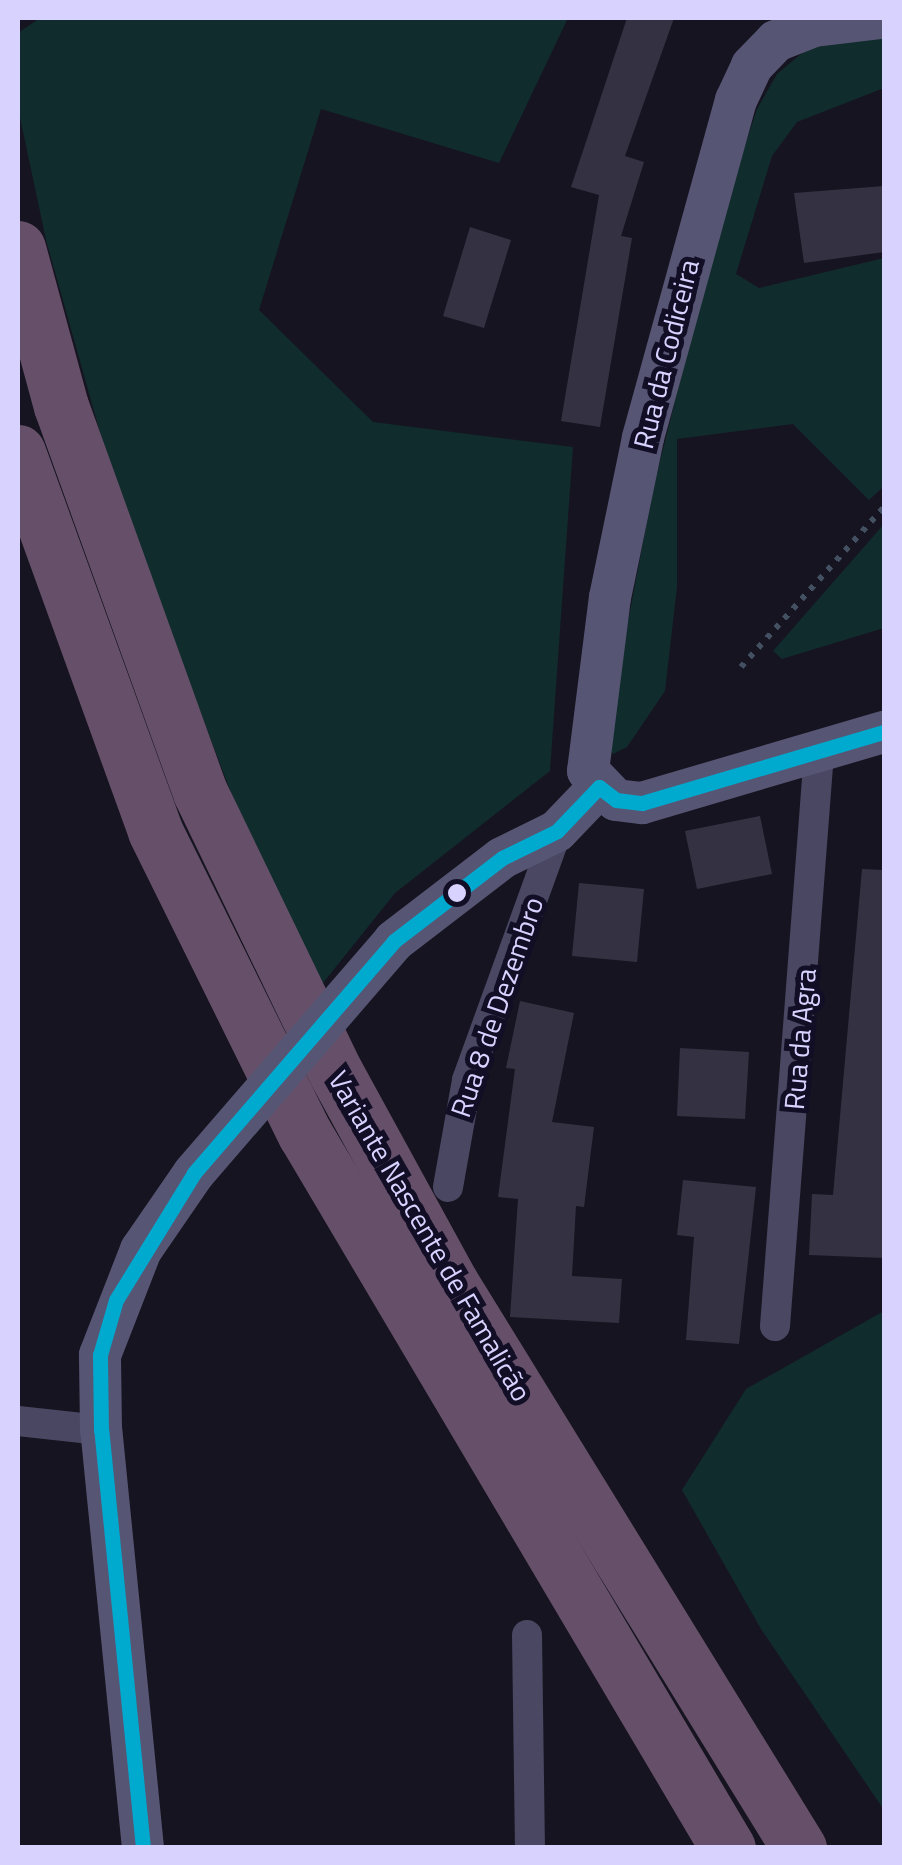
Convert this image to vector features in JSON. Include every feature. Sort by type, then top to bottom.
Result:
[{"type":"highway","name":"Variante Nascente de Famalicão","points":[[18,248],[61,406],[200,792],[336,1073],[451,1283],[800,1848]]},
{"type":"highway","name":"Variante Nascente de Famalicão","points":[[18,452],[155,830],[305,1134],[728,1848]]},
{"type":"street","name":"Rua da Codiceira","points":[[599,787],[588,771],[590,731],[614,579],[672,322],[736,100],[752,66],[776,41],[814,26],[881,18]]},
{"type":"street","points":[[599,787],[616,800],[642,803],[884,732]]},
{"type":"street","name":"Rua da Agra","points":[[774,1326],[819,752]]},
{"type":"street","name":"Rua 8 de Dezembro","points":[[143,1848],[101,1430],[100,1355],[116,1300],[141,1250],[194,1173],[394,941],[486,869],[558,831],[599,787]]},
{"type":"street","name":"Rua 8 de Dezembro","points":[[448,1187],[467,1080],[558,831]]},
{"type":"street","points":[[18,1421],[101,1430]]},
{"type":"street","points":[[527,1634],[530,1848]]},
{"type":"path","points":[[742,668],[884,507]]},
{"type":"green space","points":[[40,18],[568,18],[499,163],[321,109],[259,310],[373,422],[573,447],[550,771],[395,893],[319,988],[265,882],[117,493],[46,240],[18,108],[18,33]]},
{"type":"green space","points":[[884,35],[884,88],[797,122],[772,156],[736,274],[759,288],[884,258],[884,486],[869,500],[793,424],[677,439],[677,587],[665,691],[627,747],[613,754],[605,742],[654,485],[721,218],[757,109],[777,74],[807,49]]},
{"type":"green space","points":[[884,524],[884,628],[782,659],[773,651]]},
{"type":"green space","points":[[884,1311],[884,1810],[761,1629],[682,1490],[746,1389]]},
{"type":"building","points":[[627,18],[674,18],[625,156],[644,162],[621,236],[632,238],[600,427],[561,421],[599,195],[571,187]]},
{"type":"building","points":[[884,186],[884,252],[804,263],[794,193]]},
{"type":"building","points":[[470,227],[511,240],[484,328],[443,316]]},
{"type":"building","points":[[760,816],[772,874],[697,889],[685,831]]},
{"type":"building","points":[[862,869],[884,870],[884,1258],[809,1255],[812,1194],[833,1195]]},
{"type":"building","points":[[579,883],[644,889],[637,962],[572,956]]},
{"type":"building","points":[[520,1001],[574,1013],[552,1122],[594,1127],[584,1207],[576,1206],[572,1276],[622,1279],[619,1323],[510,1317],[518,1199],[498,1197],[515,1069],[506,1068]]},
{"type":"building","points":[[680,1048],[749,1052],[745,1119],[677,1116]]},
{"type":"building","points":[[683,1180],[756,1187],[739,1344],[686,1340],[694,1237],[677,1235]]},
{"type":"transit line","points":[[599,787],[616,800],[642,803],[884,732]]},
{"type":"transit line","points":[[143,1848],[101,1430],[100,1355],[116,1300],[194,1173],[394,941],[502,858],[557,831],[599,787]]}]
